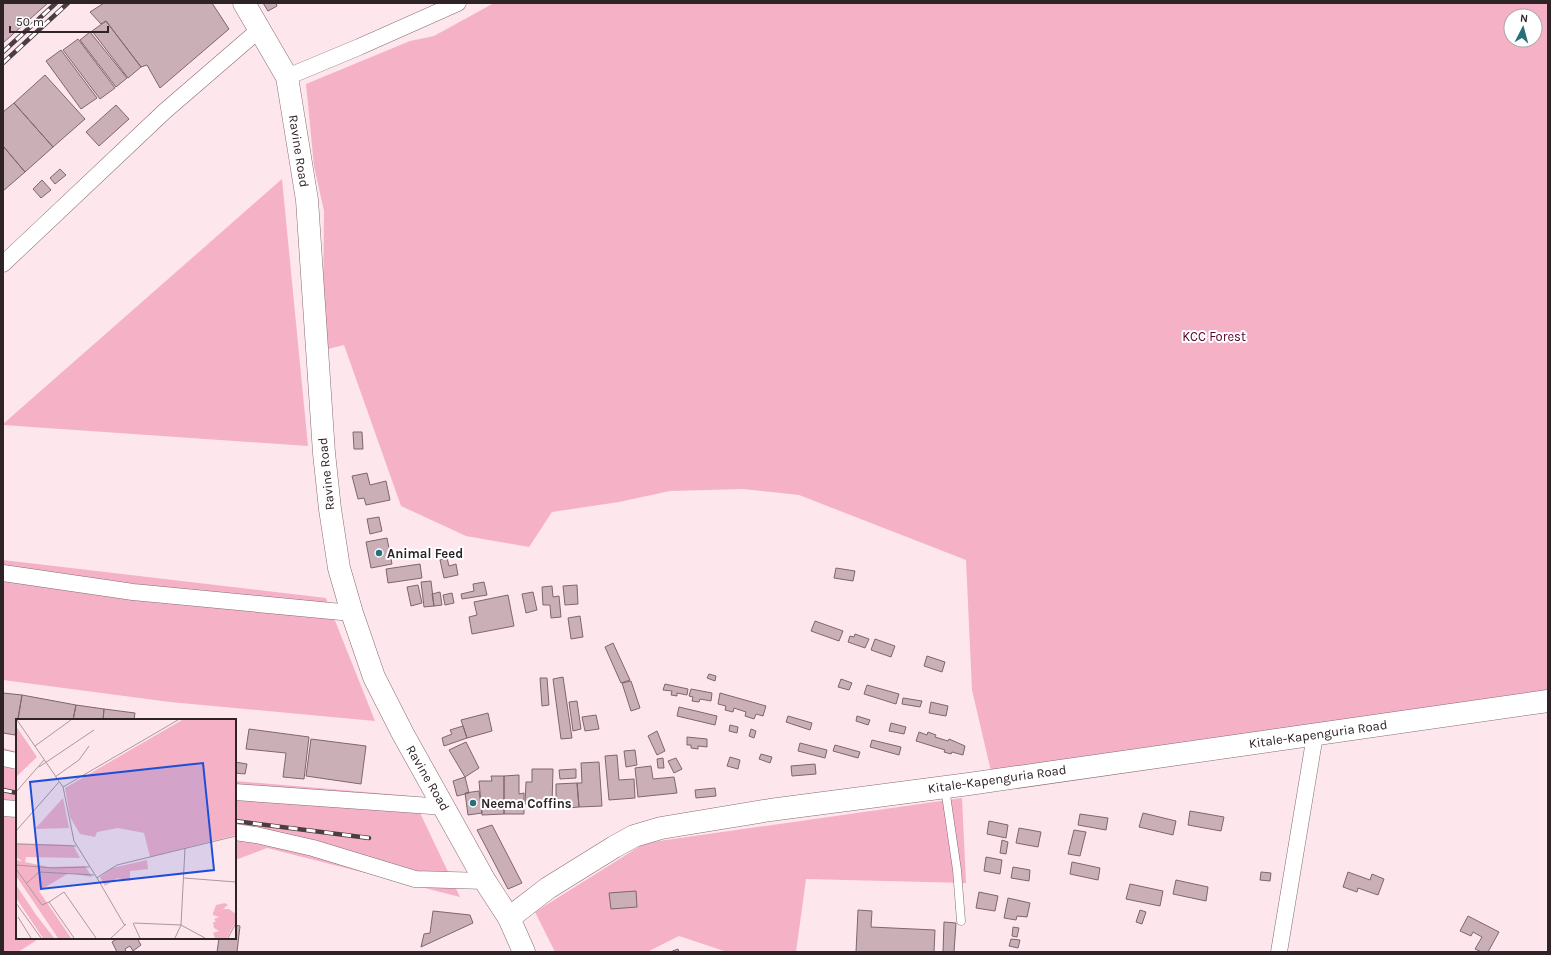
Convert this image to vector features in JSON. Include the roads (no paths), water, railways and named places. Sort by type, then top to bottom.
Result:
[{"type":"main road","name":"Ravine Road","points":[[244,3],[287,77],[307,200],[324,453],[330,510],[339,568],[363,647],[383,694],[403,734],[485,881],[508,918]]},
{"type":"main road","name":"Kitale-Kapenguria Road","points":[[508,918],[548,888],[614,847],[634,836],[661,828],[770,810],[945,787],[1548,702]]},
{"type":"main road","points":[[508,918],[524,952]]},
{"type":"street","points":[[287,77],[458,3]]},
{"type":"street","points":[[3,264],[165,110],[260,29]]},
{"type":"street","points":[[3,573],[133,592],[352,613]]},
{"type":"street","points":[[1279,952],[1315,735]]},
{"type":"street","points":[[3,758],[16,761]]},
{"type":"street","points":[[236,792],[445,807]]},
{"type":"street","points":[[3,808],[16,809]]},
{"type":"street","points":[[236,832],[256,835],[312,848],[415,879],[485,881]]},
{"type":"lane","points":[[945,787],[957,870],[961,921]]},
{"type":"railway","points":[[3,52],[56,3]]},
{"type":"railway","points":[[3,63],[68,3]]},
{"type":"railway","points":[[3,790],[16,793]]},
{"type":"railway","points":[[236,821],[369,838]]},
{"type":"place","name":"Animal Feed","points":[[379,553]]},
{"type":"place","name":"Neema Coffins","points":[[473,803]]},
{"type":"park label","name":"KCC Forest","points":[[1214,336]]}]
